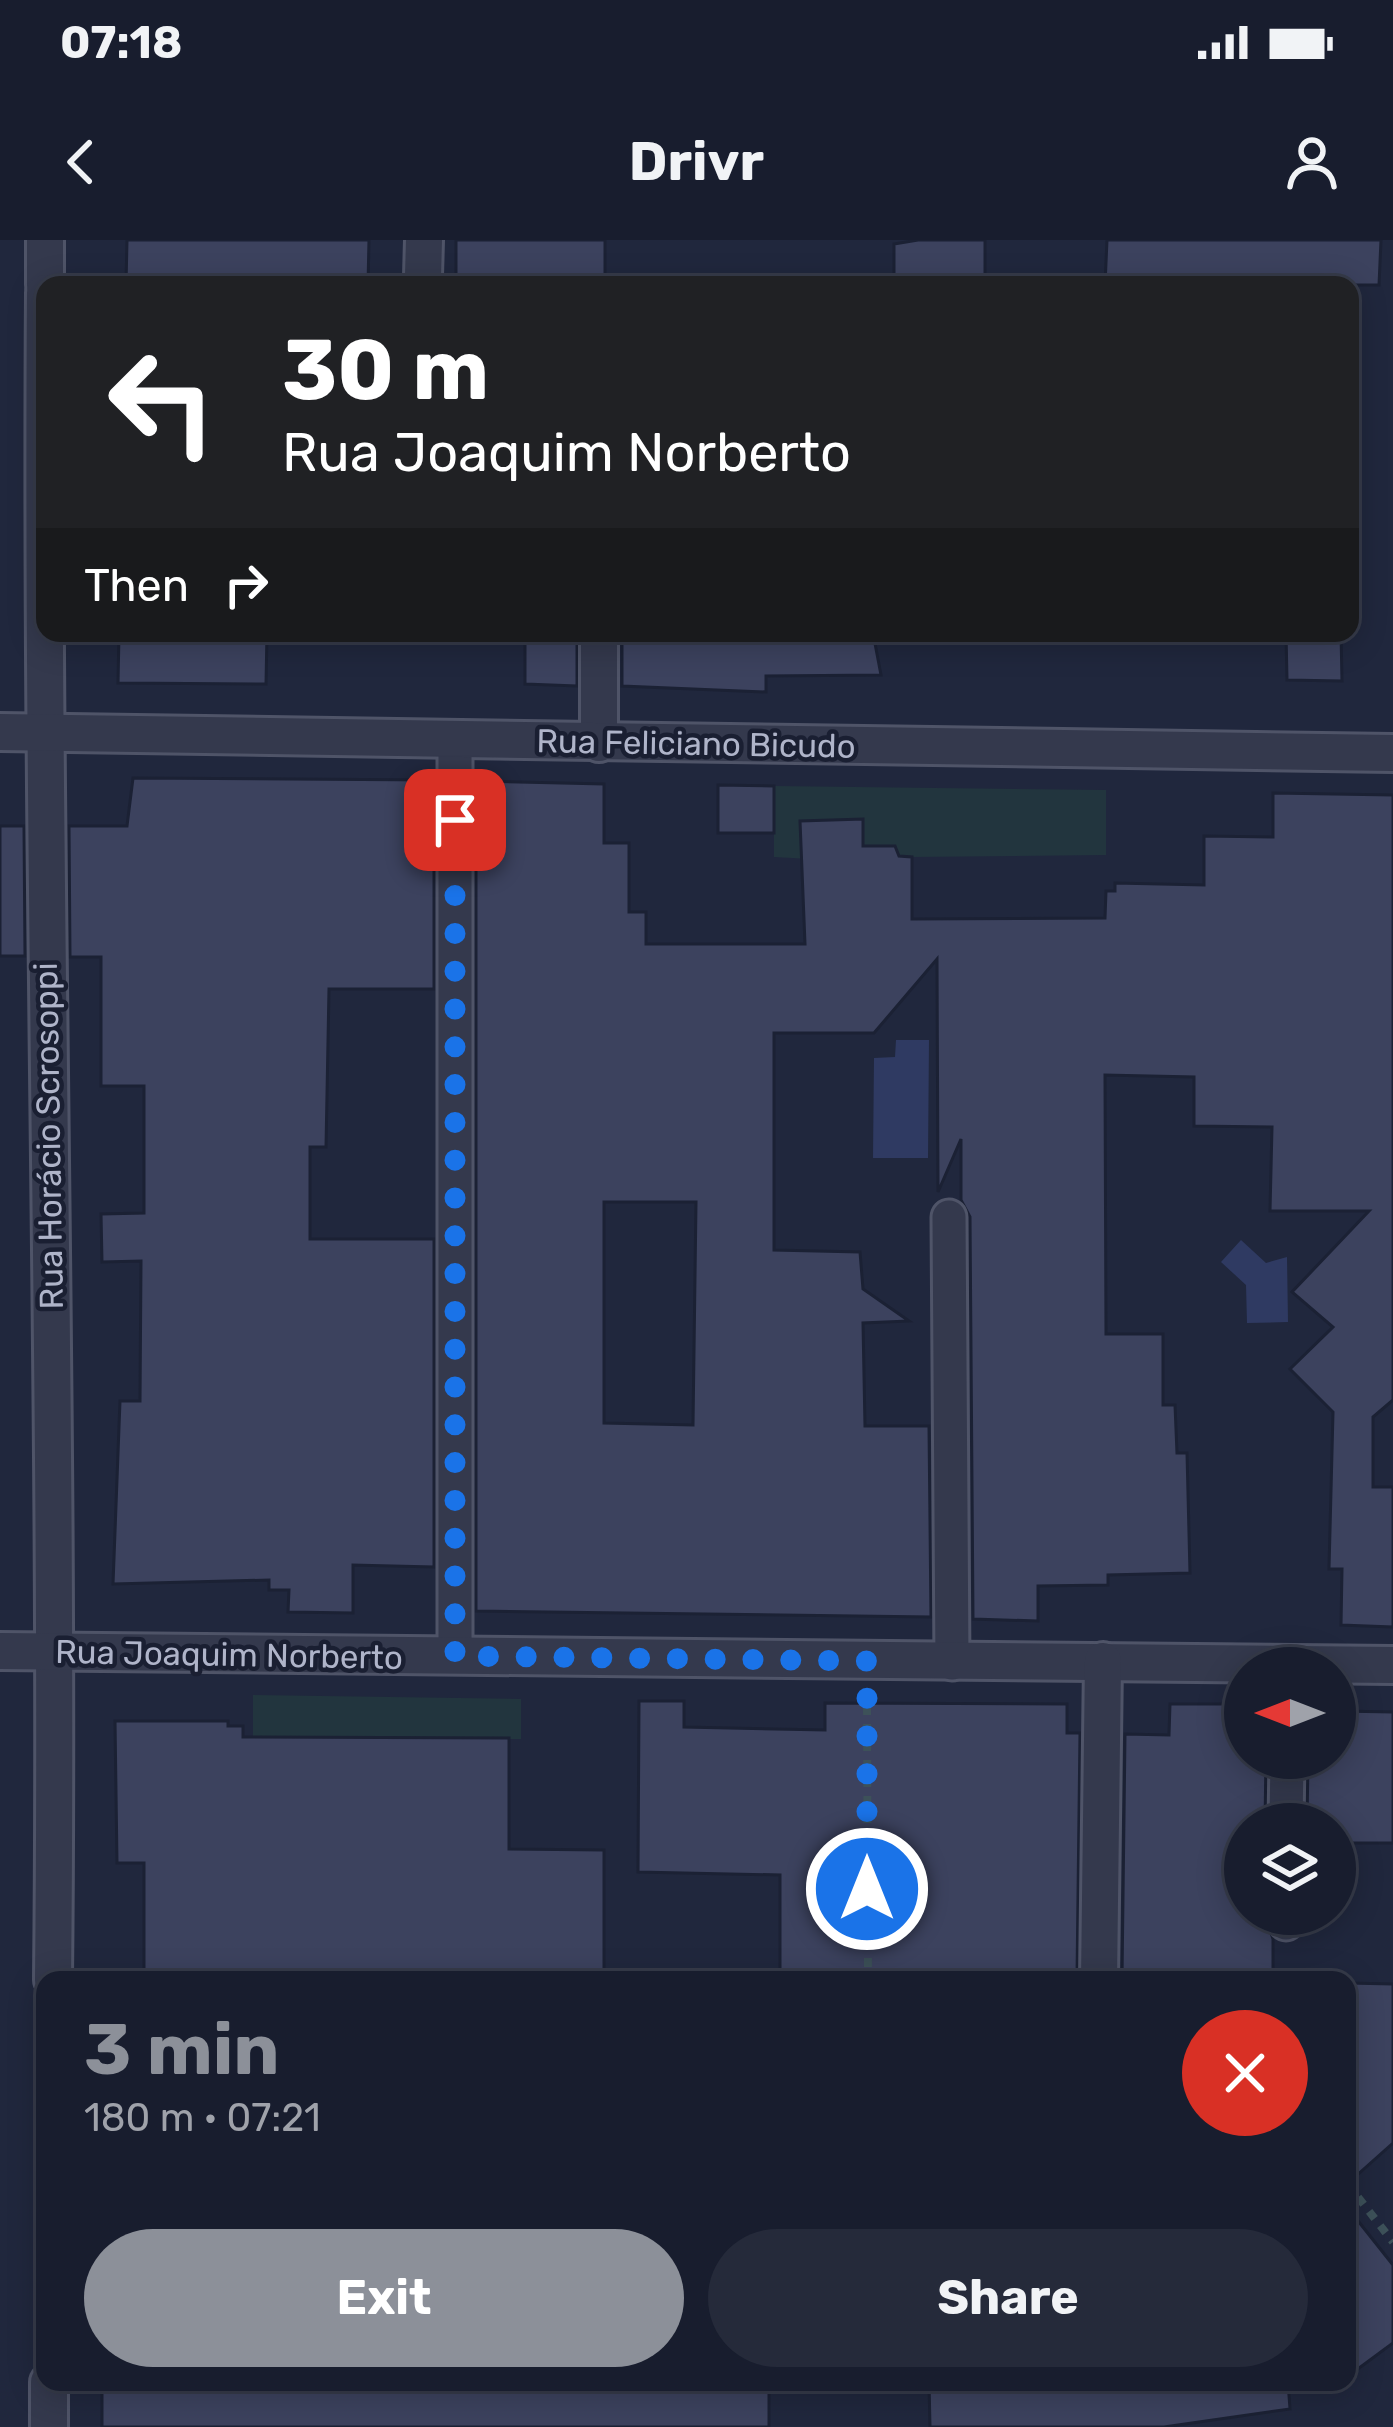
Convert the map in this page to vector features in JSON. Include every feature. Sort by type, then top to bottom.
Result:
[{"type":"street","name":"Rua Horácio Scrosoppi","points":[[45,240],[45,276]]},
{"type":"street","name":"Rua Horácio Scrosoppi","points":[[43,642],[56,1651],[53,1971]]},
{"type":"street","points":[[599,642],[599,742]]},
{"type":"street","name":"Rua Feliciano Bicudo","points":[[0,731],[1393,753]]},
{"type":"street","name":"Rua Joaquim Norberto","points":[[0,1651],[1224,1664]]},
{"type":"street","points":[[1100,1971],[1103,1661]]},
{"type":"street","name":"Rua Joaquim Norberto","points":[[1356,1665],[1393,1665]]},
{"type":"street","points":[[49,2391],[49,2427]]},
{"type":"lane","points":[[455,738],[455,1656]]},
{"type":"lane","points":[[949,1217],[952,1663]]},
{"type":"path","points":[[867,1661],[868,1971]]},
{"type":"path","points":[[1356,2195],[1393,2242]]},
{"type":"shaded area","points":[[774,786],[1106,790],[1106,855],[912,857],[899,856],[894,846],[817,846],[810,859],[774,857]]},
{"type":"shaded area","points":[[253,1695],[521,1699],[521,1739],[253,1738]]},
{"type":"water","points":[[896,1040],[929,1040],[928,1158],[873,1158],[874,1058],[895,1057]]},
{"type":"water","points":[[1241,1240],[1266,1263],[1287,1257],[1288,1322],[1247,1323],[1246,1285],[1221,1262]]},
{"type":"building","points":[[127,240],[369,240],[368,276],[126,276]]},
{"type":"building","points":[[456,240],[605,240],[605,276],[456,276]]},
{"type":"building","points":[[985,240],[985,276],[894,276],[894,244]]},
{"type":"building","points":[[1107,240],[1381,240],[1379,285],[1359,285],[1359,276],[1105,276]]},
{"type":"building","points":[[119,642],[267,642],[266,684],[118,683]]},
{"type":"building","points":[[525,642],[577,642],[577,686],[525,684]]},
{"type":"building","points":[[622,642],[875,642],[881,675],[766,676],[766,692],[622,686]]},
{"type":"building","points":[[1286,642],[1341,642],[1342,681],[1287,680]]},
{"type":"building","points":[[133,778],[434,780],[434,989],[329,989],[326,1147],[310,1147],[310,1239],[434,1239],[434,1567],[353,1565],[353,1613],[288,1612],[289,1590],[269,1590],[269,1580],[113,1584],[120,1401],[140,1401],[141,1261],[102,1262],[101,1214],[144,1213],[144,1086],[101,1086],[101,957],[70,957],[69,826],[127,826]]},
{"type":"building","points":[[476,781],[604,784],[604,843],[629,843],[629,912],[646,912],[646,944],[805,944],[800,821],[863,819],[863,846],[895,846],[899,856],[912,857],[912,919],[1105,918],[1106,891],[1115,891],[1115,883],[1204,885],[1204,836],[1273,837],[1273,793],[1393,795],[1393,1400],[1373,1417],[1373,1487],[1393,1487],[1393,1627],[1341,1625],[1342,1569],[1329,1569],[1333,1412],[1290,1369],[1333,1327],[1292,1292],[1369,1211],[1270,1211],[1272,1127],[1194,1126],[1194,1077],[1105,1075],[1106,1334],[1163,1334],[1163,1405],[1175,1405],[1177,1453],[1187,1453],[1190,1573],[1108,1575],[1108,1585],[1038,1586],[1038,1621],[973,1619],[970,1217],[961,1200],[961,1139],[938,1192],[937,959],[874,1033],[774,1033],[774,1250],[860,1252],[863,1289],[909,1321],[863,1323],[865,1426],[929,1426],[931,1617],[476,1611]],"holes":[[[604,1202],[696,1202],[693,1425],[604,1423]]]},
{"type":"building","points":[[718,785],[774,786],[774,833],[718,833]]},
{"type":"building","points":[[0,826],[24,826],[25,956],[0,956]]},
{"type":"building","points":[[639,1701],[684,1701],[684,1727],[825,1730],[825,1703],[1067,1704],[1067,1733],[1080,1733],[1077,1971],[780,1971],[780,1875],[638,1872]]},
{"type":"building","points":[[1170,1704],[1224,1704],[1224,1779],[1266,1779],[1265,1803],[1224,1803],[1224,1935],[1272,1935],[1273,1971],[1122,1971],[1125,1734],[1169,1735]]},
{"type":"building","points":[[1356,1711],[1393,1712],[1393,1843],[1356,1843],[1356,1803],[1307,1803],[1308,1779],[1356,1779]]},
{"type":"building","points":[[115,1721],[228,1721],[228,1726],[243,1726],[243,1737],[509,1738],[509,1849],[604,1850],[604,1971],[144,1971],[144,1863],[117,1863]]},
{"type":"building","points":[[1356,1983],[1393,1984],[1393,2143],[1356,2176]]},
{"type":"building","points":[[1356,2218],[1393,2265],[1393,2343],[1356,2370]]},
{"type":"building","points":[[102,2391],[769,2391],[769,2427],[102,2427]]},
{"type":"building","points":[[929,2391],[1289,2391],[1290,2409],[1164,2427],[930,2427]]},
{"type":"route","points":[[455,820],[455,1656],[867,1661],[867,1889]]}]
